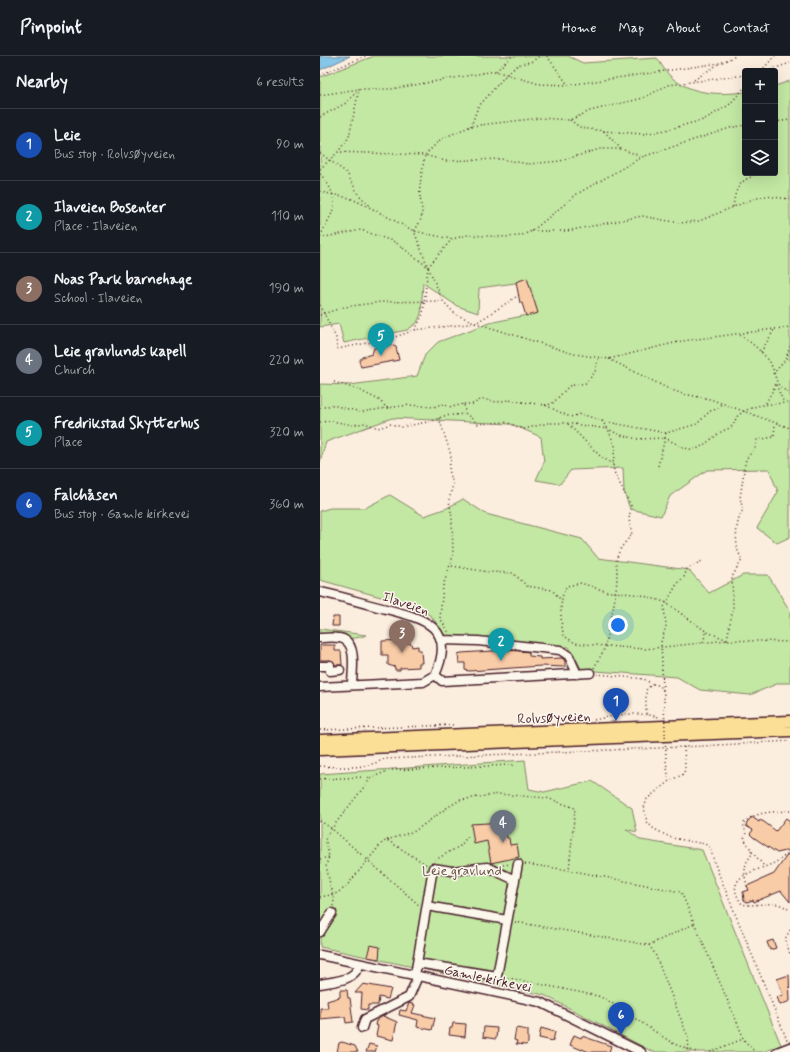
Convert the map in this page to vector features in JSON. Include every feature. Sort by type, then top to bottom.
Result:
[{"type":"main road","name":"Rolvsøyveien","points":[[320,740],[790,721]]},
{"type":"main road","name":"Rolvsøyveien","points":[[320,750],[790,731]]},
{"type":"street","name":"Ilaveien","points":[[320,592],[418,617],[434,627],[440,640]]},
{"type":"street","points":[[320,638],[341,638],[348,643],[352,652],[352,685]]},
{"type":"street","points":[[320,687],[423,682],[436,675],[441,660],[440,640],[560,650],[569,656],[577,674]]},
{"type":"street","points":[[320,666],[330,666],[330,671],[340,670]]},
{"type":"street","points":[[436,675],[442,681],[590,673]]},
{"type":"street","points":[[416,963],[497,976],[518,864]]},
{"type":"street","points":[[362,1028],[366,1019],[409,997],[416,976],[416,963],[433,868],[452,871],[487,867],[515,880]]},
{"type":"street","points":[[426,909],[507,920]]},
{"type":"street","points":[[320,932],[332,913]]},
{"type":"street","name":"Gamle kirkevei","points":[[320,955],[540,1002],[641,1052]]},
{"type":"street","points":[[320,984],[340,981],[354,975],[358,971],[360,964]]},
{"type":"street","points":[[777,1052],[788,1044]]},
{"type":"path","points":[[320,75],[366,56]]},
{"type":"path","points":[[495,71],[512,56]]},
{"type":"path","points":[[471,126],[478,107],[506,75],[518,65],[533,61],[539,56]]},
{"type":"path","points":[[547,56],[568,85]]},
{"type":"path","points":[[320,95],[359,89],[391,89],[495,71],[539,84],[568,85],[720,62],[736,56]]},
{"type":"path","points":[[763,68],[775,56]]},
{"type":"path","points":[[693,81],[720,62]]},
{"type":"path","points":[[775,68],[790,63]]},
{"type":"path","points":[[414,231],[421,221],[422,210],[420,187],[425,154],[441,139],[471,126],[540,118],[570,120],[590,111],[643,98],[668,85],[742,75]]},
{"type":"path","points":[[320,117],[346,103],[359,89]]},
{"type":"path","points":[[320,169],[331,160],[349,137],[359,89]]},
{"type":"path","points":[[570,120],[581,128],[643,134],[703,120],[729,105],[742,90]]},
{"type":"path","points":[[778,122],[790,120]]},
{"type":"path","points":[[320,192],[333,196],[350,198],[414,231],[452,239],[468,235],[505,237],[520,236],[532,231],[577,194],[642,157],[730,128],[742,126]]},
{"type":"path","points":[[604,131],[621,149]]},
{"type":"path","points":[[338,152],[425,154],[445,161],[502,159],[528,164],[560,161],[600,150],[621,149],[642,157]]},
{"type":"path","points":[[320,154],[331,160],[347,173],[358,194],[371,208]]},
{"type":"path","points":[[320,174],[328,182],[333,196],[334,208],[320,238]]},
{"type":"path","points":[[733,207],[736,189],[744,179],[753,176]]},
{"type":"path","points":[[532,231],[567,231],[642,216],[680,223],[699,221],[765,196],[790,199]]},
{"type":"path","points":[[320,238],[361,230],[395,242],[428,267]]},
{"type":"path","points":[[414,231],[443,301],[455,314],[476,323],[574,354],[598,359],[608,359],[682,341],[740,335],[790,327]]},
{"type":"path","points":[[416,330],[422,320],[426,301],[428,267],[452,239]]},
{"type":"path","points":[[320,305],[323,314],[336,338],[337,350],[392,338],[416,330],[476,323],[519,295]]},
{"type":"path","points":[[320,315],[344,307],[381,302],[443,301]]},
{"type":"path","points":[[761,352],[774,330]]},
{"type":"path","points":[[740,335],[761,352],[771,366],[776,382],[780,387],[790,393]]},
{"type":"path","points":[[773,374],[786,359],[790,346]]},
{"type":"path","points":[[320,408],[332,405],[361,412],[409,405],[434,407],[441,404],[452,406],[473,404],[485,399],[497,402],[508,400],[545,405],[552,404],[569,386],[586,383],[596,372],[598,359]]},
{"type":"path","points":[[608,359],[669,389],[722,403],[790,428]]},
{"type":"path","points":[[334,382],[359,390],[379,400],[388,408]]},
{"type":"path","points":[[776,382],[784,403]]},
{"type":"path","points":[[766,403],[776,385]]},
{"type":"path","points":[[545,405],[570,417],[581,414],[602,421],[666,433],[697,424],[710,411],[717,409],[722,403]]},
{"type":"path","points":[[320,422],[332,421],[352,425],[365,423],[378,428],[390,424],[408,426],[439,418],[465,414],[478,424],[505,422],[524,429],[548,423],[566,423],[608,429],[620,435],[638,438],[664,438],[684,448],[700,448],[722,431],[732,426],[738,415],[766,403],[790,403]]},
{"type":"path","points":[[464,404],[465,414]]},
{"type":"path","points":[[439,418],[441,427],[446,436],[451,457],[449,470],[453,487],[449,500],[454,544],[451,566],[443,586],[440,618],[454,641]]},
{"type":"path","points":[[602,421],[608,429],[615,446],[613,464],[614,472],[631,506],[629,519],[632,535],[618,552],[616,559],[613,612],[606,635],[606,646],[590,673],[644,679],[652,684],[658,685],[664,690]]},
{"type":"path","points":[[566,423],[601,457],[613,464]]},
{"type":"path","points":[[728,640],[733,608],[732,577],[742,560],[738,552],[737,534],[740,515],[743,510],[740,498],[745,464],[755,448],[757,440],[774,437],[775,423]]},
{"type":"path","points":[[658,466],[666,433]]},
{"type":"path","points":[[669,780],[666,761],[661,646],[666,626],[663,610],[677,584],[684,577],[687,569],[702,561]]},
{"type":"path","points":[[451,566],[488,572],[513,573],[527,586],[552,590],[561,600]]},
{"type":"path","points":[[728,640],[704,630],[666,602],[641,595],[615,592],[578,582],[565,588],[561,600],[564,636],[575,643],[629,649],[728,640],[790,642]]},
{"type":"path","points":[[703,642],[705,636],[704,630]]},
{"type":"path","points":[[646,714],[646,690],[652,684]]},
{"type":"path","points":[[592,720],[613,715],[646,714],[668,717]]},
{"type":"path","points":[[320,730],[456,725]]},
{"type":"path","points":[[320,766],[360,767],[374,764],[384,759],[684,747],[790,741]]},
{"type":"path","points":[[684,747],[684,774],[669,780],[647,799],[644,803],[647,822],[654,829],[672,838],[705,844],[710,848],[716,867],[788,1044]]},
{"type":"path","points":[[332,894],[326,865],[329,857],[325,837],[371,778],[390,770],[512,764]]},
{"type":"path","points":[[320,779],[365,776],[371,778]]},
{"type":"path","points":[[320,897],[335,894],[346,888],[368,860],[387,840],[415,831],[460,800],[498,794],[547,798],[575,808],[569,870]]},
{"type":"path","points":[[764,866],[752,852],[750,846],[744,839],[746,833],[743,824],[754,815],[790,811]]},
{"type":"path","points":[[320,821],[331,828],[426,909]]},
{"type":"path","points":[[387,840],[433,868],[434,861],[437,858],[452,852],[460,846],[469,835]]},
{"type":"path","points":[[747,886],[745,869],[752,852]]},
{"type":"path","points":[[787,854],[777,862],[746,874],[736,884],[742,904],[775,904],[785,907],[790,911]]},
{"type":"path","points":[[320,859],[329,857]]},
{"type":"path","points":[[503,866],[518,864],[569,870],[682,892],[742,1034],[743,1040],[755,1052]]},
{"type":"path","points":[[332,913],[335,894]]},
{"type":"path","points":[[507,920],[649,945],[696,923]]},
{"type":"path","points":[[790,930],[785,939],[790,954]]},
{"type":"path","points":[[649,945],[688,1037],[689,1051]]},
{"type":"path","points":[[497,976],[598,996],[607,1000],[674,1044],[689,1051],[696,1052]]},
{"type":"path","points":[[710,1052],[743,1040]]},
{"type":"green space","points":[[374,56],[568,56],[583,63],[657,58],[670,76],[687,87],[715,93],[742,92],[742,176],[778,176],[778,85],[790,81],[790,537],[777,543],[757,528],[778,492],[769,469],[707,470],[670,496],[661,516],[630,509],[624,492],[623,468],[571,470],[560,484],[536,480],[544,462],[541,437],[511,424],[392,418],[326,442],[320,462],[320,384],[350,385],[417,376],[425,355],[438,342],[489,323],[537,313],[527,279],[515,283],[479,288],[478,313],[457,306],[423,283],[421,314],[417,323],[407,330],[344,343],[339,324],[320,327],[320,77]]},
{"type":"green space","points":[[390,495],[424,516],[447,508],[463,499],[486,514],[582,539],[598,558],[689,570],[709,593],[743,575],[768,575],[790,611],[790,683],[779,683],[750,695],[700,690],[677,677],[582,670],[569,647],[449,642],[432,617],[420,608],[320,580],[320,511],[330,508],[365,508]]},
{"type":"green space","points":[[320,629],[366,635],[355,638],[343,638],[320,634]]},
{"type":"green space","name":"Leie gravlund","points":[[525,760],[529,789],[544,792],[592,781],[632,808],[637,832],[626,829],[641,840],[702,850],[781,1045],[763,1052],[653,1052],[544,995],[320,947],[320,774]]},
{"type":"water","points":[[320,56],[350,56],[320,70]]},
{"type":"building","points":[[527,278],[538,313],[526,316],[522,303],[520,303],[516,282]]},
{"type":"building","points":[[389,344],[396,347],[399,360],[361,367],[359,361],[362,357],[372,354],[374,348]]},
{"type":"building","points":[[333,617],[339,617],[339,626],[332,626]]},
{"type":"building","points":[[403,640],[403,643],[411,643],[412,647],[418,646],[418,650],[421,650],[422,663],[419,663],[419,667],[400,668],[400,670],[395,670],[395,667],[388,665],[388,655],[382,655],[382,641]]},
{"type":"building","points":[[320,645],[335,645],[335,651],[341,651],[342,665],[335,665],[330,660],[320,660]]},
{"type":"building","points":[[508,650],[529,652],[529,656],[540,657],[540,659],[562,658],[565,661],[565,667],[541,666],[469,671],[465,670],[465,663],[459,663],[458,654],[461,653]]},
{"type":"building","points":[[752,817],[759,822],[760,820],[764,822],[776,831],[786,818],[790,821],[790,850],[777,853],[753,837],[750,834],[753,830],[746,826],[747,822]]},
{"type":"building","points":[[504,822],[510,845],[517,844],[519,857],[491,863],[487,841],[474,844],[471,824]]},
{"type":"building","points":[[790,851],[790,902],[781,891],[754,902],[753,900],[747,902],[744,900],[743,892],[749,890],[747,886],[774,874]]},
{"type":"building","points":[[773,940],[776,948],[770,950],[767,942]]},
{"type":"building","points":[[370,945],[380,947],[379,959],[367,957]]},
{"type":"building","points":[[789,975],[790,1001],[780,1005],[777,997],[783,995],[777,979]]},
{"type":"building","points":[[363,984],[391,989],[388,999],[379,997],[378,1005],[368,1005],[368,1010],[361,1009],[362,993],[355,993]]},
{"type":"building","points":[[340,990],[347,990],[348,998],[350,998],[353,1022],[346,1023],[345,1017],[320,1019],[320,1008],[328,1008],[327,1001],[340,997]]},
{"type":"building","points":[[409,1003],[415,1005],[412,1013],[435,1018],[432,1030],[417,1027],[418,1020],[399,1015],[400,1010],[406,1011]]},
{"type":"building","points":[[383,1016],[397,1022],[393,1040],[376,1036],[378,1026],[375,1025],[376,1021]]},
{"type":"building","points":[[453,1023],[466,1024],[465,1037],[449,1035],[450,1028],[452,1028]]},
{"type":"building","points":[[484,1027],[497,1028],[496,1039],[483,1037]]},
{"type":"building","points":[[516,1028],[528,1030],[528,1043],[526,1045],[516,1044],[517,1041],[514,1040]]},
{"type":"building","points":[[541,1028],[555,1032],[553,1041],[539,1038]]},
{"type":"building","points":[[574,1035],[581,1038],[582,1036],[611,1046],[609,1052],[589,1052],[570,1045]]},
{"type":"building","points":[[342,1042],[355,1046],[358,1052],[337,1052],[339,1043]]},
{"type":"building","points":[[369,1044],[377,1046],[375,1052],[366,1052]]},
{"type":"place","name":"Fredrikstad Skytterhus","points":[[381,356]]},
{"type":"place","name":"Noas Park barnehage","points":[[402,653]]},
{"type":"place","name":"Ilaveien Bosenter","points":[[501,661]]},
{"type":"place","name":"Leie","points":[[616,721]]},
{"type":"place","name":"Leie gravlunds kapell","points":[[503,843]]},
{"type":"place","name":"Falchåsen","points":[[621,1035]]}]
